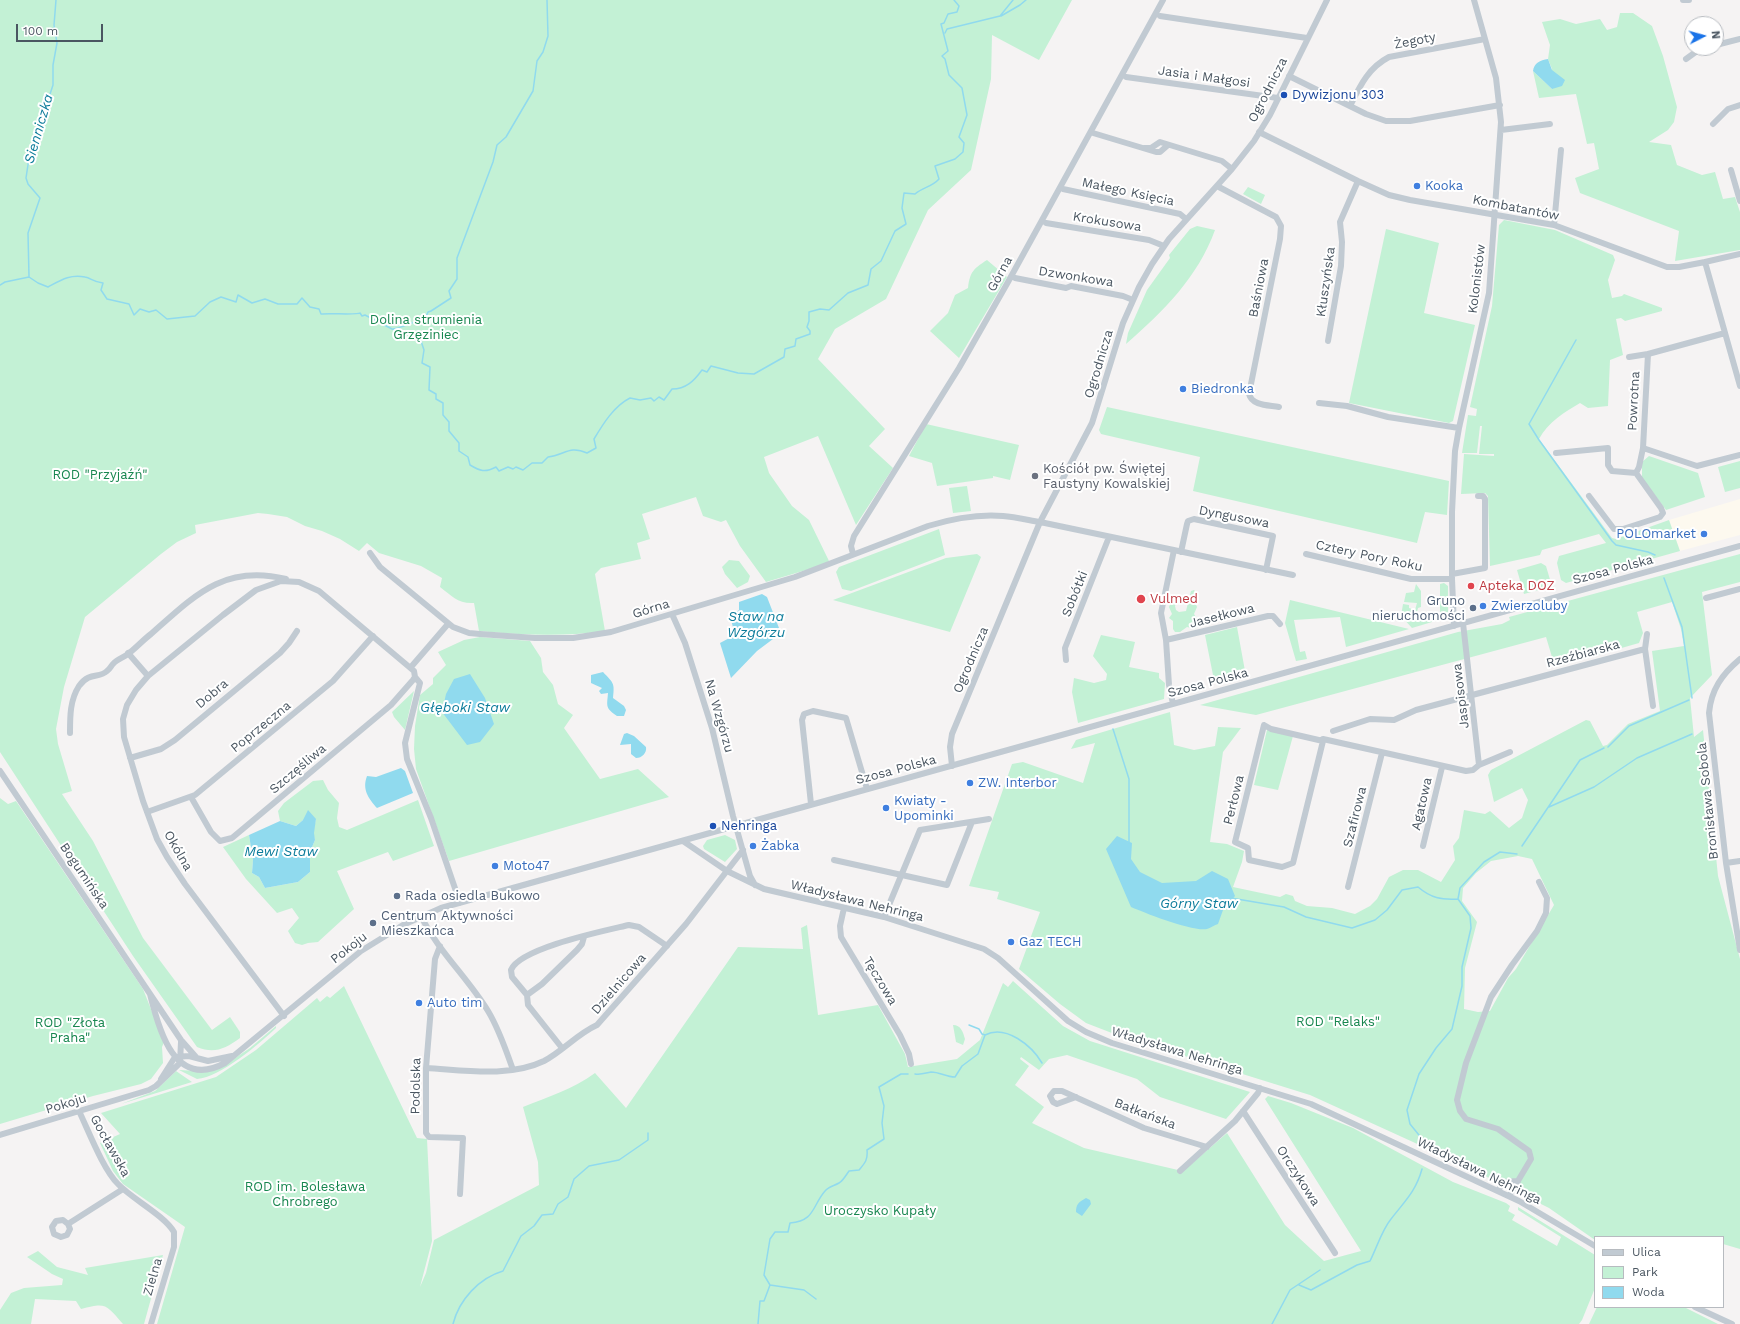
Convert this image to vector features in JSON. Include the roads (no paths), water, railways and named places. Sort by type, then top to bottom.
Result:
[{"type":"street","name":"Górna","points":[[853,554],[851,546],[854,536],[959,368],[1163,0]]},
{"type":"street","name":"Ogrodnicza","points":[[952,766],[950,750],[952,734],[1040,522],[1092,423],[1120,333],[1133,300],[1148,271],[1164,246],[1186,219],[1232,169],[1259,132],[1278,98],[1327,0]]},
{"type":"street","name":"Kolonistów","points":[[1454,626],[1452,512],[1455,451],[1458,428],[1489,293],[1501,130],[1500,105],[1496,78],[1474,0]]},
{"type":"street","points":[[1683,0],[1689,0]]},
{"type":"street","points":[[1160,16],[1307,38]]},
{"type":"street","points":[[1724,43],[1740,38]]},
{"type":"street","name":"Żegoty","points":[[1350,106],[1366,75],[1384,60],[1398,54],[1485,39]]},
{"type":"street","points":[[1686,59],[1690,56]]},
{"type":"street","name":"Jasia i Małgosi","points":[[1126,76],[1278,98]]},
{"type":"street","points":[[1289,76],[1380,120],[1397,122],[1500,105]]},
{"type":"street","points":[[1713,124],[1728,109],[1740,105]]},
{"type":"street","points":[[1501,130],[1550,124]]},
{"type":"street","name":"Kombatantów","points":[[1259,132],[1384,193],[1403,198],[1554,225],[1667,267],[1679,267],[1740,254]]},
{"type":"street","points":[[1093,133],[1144,148],[1150,148],[1160,142],[1222,161],[1232,169]]},
{"type":"street","points":[[1554,225],[1560,150]]},
{"type":"street","points":[[1731,170],[1740,201]]},
{"type":"street","name":"Kłuszyńska","points":[[1328,341],[1341,266],[1342,242],[1340,222],[1358,181]]},
{"type":"street","name":"Baśniowa","points":[[1217,186],[1231,195],[1273,216],[1281,226],[1280,239],[1249,394],[1250,399],[1254,402],[1279,407]]},
{"type":"street","name":"Małego Księcia","points":[[1063,189],[1180,214],[1186,219]]},
{"type":"street","name":"Krokusowa","points":[[1046,223],[1149,240],[1164,246]]},
{"type":"street","points":[[1705,262],[1740,386]]},
{"type":"street","name":"Dzwonkowa","points":[[1015,278],[1066,288],[1071,286],[1123,296],[1133,300]]},
{"type":"street","name":"Powrotna","points":[[1629,358],[1725,333]]},
{"type":"street","name":"Powrotna","points":[[1636,473],[1639,467],[1643,448],[1648,354]]},
{"type":"street","points":[[1319,403],[1347,406],[1388,417],[1458,428]]},
{"type":"street","points":[[1556,453],[1608,448],[1608,465],[1612,471],[1636,473],[1662,508],[1663,513],[1660,517],[1623,529],[1614,529],[1589,496]]},
{"type":"street","name":"Powrotna","points":[[1643,448],[1697,466],[1740,455]]},
{"type":"street","name":"Cztery Pory Roku","points":[[1306,554],[1411,579],[1452,577],[1485,568],[1485,499],[1483,496],[1478,496]]},
{"type":"street","name":"Górna","points":[[370,554],[380,567],[448,624],[469,633],[560,638],[603,634],[796,577],[924,527],[949,521],[996,515],[1040,522]]},
{"type":"street","name":"Dyngusowa","points":[[1182,552],[1187,524],[1190,519],[1273,536],[1266,570]]},
{"type":"street","points":[[1040,522],[1293,575]]},
{"type":"street","name":"Sobótki","points":[[1066,660],[1065,648],[1109,537]]},
{"type":"street","name":"Szosa Polska","points":[[683,841],[1740,546]]},
{"type":"street","points":[[1173,704],[1169,690],[1166,640],[1161,613],[1174,550]]},
{"type":"street","name":"Okólna","points":[[70,733],[71,706],[79,686],[91,675],[107,671],[113,663],[128,653],[198,595],[216,584],[235,577],[266,575],[304,584],[319,591],[411,668]]},
{"type":"street","name":"Okólna","points":[[284,1016],[173,866],[157,839],[146,812],[123,730],[124,714],[132,696],[148,676],[250,594],[270,584],[291,581]]},
{"type":"street","points":[[1706,598],[1740,590]]},
{"type":"street","name":"Na Wzgórzu","points":[[672,614],[685,643],[712,728],[736,826]]},
{"type":"street","name":"Jasełkowa","points":[[1166,640],[1268,616],[1273,616],[1280,624]]},
{"type":"street","name":"Jaspisowa","points":[[1463,623],[1479,766]]},
{"type":"street","points":[[448,624],[411,668],[415,677],[420,683],[405,743],[407,759],[429,812],[460,903]]},
{"type":"street","name":"Dobra","points":[[130,758],[161,749],[176,740],[280,653],[297,631]]},
{"type":"street","points":[[1647,634],[1645,649],[1653,706]]},
{"type":"street","name":"Poprzeczna","points":[[146,812],[191,797],[323,690],[343,671],[373,636]]},
{"type":"street","name":"Rzeźbiarska","points":[[1333,731],[1370,720],[1394,720],[1416,710],[1645,649]]},
{"type":"street","points":[[128,653],[148,676]]},
{"type":"street","name":"Bronisława Sobola","points":[[1740,659],[1725,673],[1716,686],[1710,704],[1709,713],[1726,863],[1740,950]]},
{"type":"street","name":"Szczęśliwa","points":[[191,797],[214,836],[220,841],[232,838],[391,705],[415,677]]},
{"type":"street","points":[[812,804],[802,720],[804,714],[810,711],[846,718],[868,789]]},
{"type":"street","name":"Perłowa","points":[[1323,741],[1293,863],[1282,867],[1249,860],[1248,848],[1235,842],[1264,725],[1271,729],[1323,741],[1323,739],[1442,767],[1466,771],[1473,770],[1510,752]]},
{"type":"street","name":"Szafirowa","points":[[1348,887],[1382,753]]},
{"type":"street","name":"Agatowa","points":[[1423,846],[1442,767]]},
{"type":"street","name":"Bogumińska","points":[[0,771],[181,1040],[196,1057]]},
{"type":"street","points":[[884,917],[920,830],[989,818]]},
{"type":"street","points":[[834,860],[947,885],[972,822]]},
{"type":"street","points":[[736,826],[748,872],[748,878],[744,880]]},
{"type":"street","name":"Pokoju","points":[[178,1059],[190,1068],[205,1070],[218,1067],[284,1016],[361,951],[386,934],[421,916],[460,903],[683,841]]},
{"type":"street","name":"Władysława Nehringa","points":[[683,841],[727,871],[756,886],[776,893],[884,917],[974,945],[990,952],[1058,1013],[1076,1026],[1098,1037],[1317,1106],[1498,1190],[1540,1212],[1594,1245]]},
{"type":"street","points":[[727,871],[743,850]]},
{"type":"street","points":[[1726,863],[1740,861]]},
{"type":"street","name":"Dzielnicowa","points":[[426,1068],[494,1071],[513,1070],[537,1064],[550,1057],[586,1030],[597,1025],[702,905],[727,871]]},
{"type":"street","points":[[748,872],[756,886]]},
{"type":"street","points":[[1509,1196],[1531,1159],[1531,1153],[1498,1129],[1466,1119],[1462,1115],[1458,1104],[1458,1094],[1466,1063],[1491,997],[1537,931],[1546,913],[1547,898],[1539,882]]},
{"type":"street","name":"Tęczowa","points":[[844,908],[840,926],[841,937],[900,1035],[909,1054],[911,1064]]},
{"type":"street","points":[[421,916],[440,946],[487,1010],[496,1025],[513,1070]]},
{"type":"street","points":[[562,1048],[528,1004],[527,995],[511,974],[510,970],[514,965],[533,952],[629,925],[635,925],[667,946]]},
{"type":"street","points":[[527,995],[538,987],[577,950],[584,938]]},
{"type":"street","name":"Podolska","points":[[440,946],[435,959],[426,1068],[427,1136],[461,1137],[463,1139],[460,1194]]},
{"type":"street","name":"Bogumińska","points":[[150,994],[168,1045],[178,1059]]},
{"type":"street","points":[[178,1059],[181,1040]]},
{"type":"street","name":"Pokoju","points":[[0,1135],[149,1090],[160,1083],[178,1059],[196,1057],[208,1061],[233,1056]]},
{"type":"street","points":[[1180,1171],[1235,1121],[1258,1093],[1260,1088]]},
{"type":"street","name":"Bałkańska","points":[[1076,1097],[1144,1128],[1207,1147]]},
{"type":"street","name":"Gocławska","points":[[79,1111],[112,1176],[123,1189],[172,1228],[174,1236]]},
{"type":"street","name":"Orczykowa","points":[[1243,1111],[1335,1253]]},
{"type":"street","points":[[1498,1190],[1503,1182],[1518,1181]]},
{"type":"street","name":"Gocławska","points":[[68,1224],[123,1189]]},
{"type":"street","name":"Zielna","points":[[151,1324],[174,1247],[174,1236]]},
{"type":"street","points":[[1697,1308],[1732,1324]]},
{"type":"water","points":[[1548,59],[1552,70],[1565,80],[1562,86],[1552,89],[1533,71],[1538,62]]},
{"type":"water","name":"Staw na Wzgórzu","points":[[762,594],[767,597],[779,628],[773,639],[757,651],[731,678],[720,643],[735,635],[730,616],[739,610],[739,602]]},
{"type":"water","points":[[603,672],[612,683],[614,689],[613,698],[624,706],[626,710],[624,716],[617,716],[610,711],[607,704],[608,693],[601,694],[599,691],[602,688],[591,683],[591,675]]},
{"type":"water","name":"Głęboki Staw","points":[[470,674],[485,698],[494,724],[480,742],[467,745],[442,712],[446,694],[454,679]]},
{"type":"water","points":[[627,733],[634,736],[646,747],[646,751],[642,756],[636,758],[631,754],[631,744],[620,745],[624,734]]},
{"type":"water","points":[[401,768],[405,771],[413,793],[377,808],[367,793],[365,785],[367,776],[376,777]]},
{"type":"water","name":"Mewi Staw","points":[[308,810],[316,819],[314,833],[315,840],[310,852],[310,872],[298,882],[265,888],[259,877],[252,873],[253,860],[249,835],[280,821],[296,826],[303,820]]},
{"type":"water","name":"Górny Staw","points":[[1117,836],[1132,843],[1131,859],[1140,872],[1162,883],[1196,881],[1212,871],[1228,879],[1235,896],[1223,910],[1218,924],[1207,929],[1191,928],[1131,907],[1106,849]]},
{"type":"water","points":[[1086,1198],[1090,1200],[1091,1204],[1082,1216],[1076,1212],[1077,1205]]},
{"type":"waterway","name":"Sienniczka","points":[[29,277],[28,233],[40,198],[28,184],[26,178],[29,158],[53,85],[53,65],[57,43],[54,25],[56,0]]},
{"type":"waterway","points":[[393,329],[426,317],[428,312],[451,298],[449,291],[457,279],[457,258],[493,162],[497,145],[506,137],[533,91],[537,61],[543,52],[548,36],[547,0]]},
{"type":"waterway","points":[[0,285],[5,282],[29,277],[48,287],[70,277],[85,277],[103,283],[101,290],[107,299],[129,304],[134,315],[140,309],[149,312],[156,310],[167,319],[195,316],[210,302],[221,297],[236,302],[238,295],[252,303],[265,299],[278,304],[297,304],[302,298],[310,307],[319,309],[321,314],[360,313],[362,316],[365,315],[392,329],[420,338],[424,350],[422,363],[430,367],[429,390],[436,394],[436,399],[443,403],[443,415],[449,422],[449,431],[459,443],[459,451],[468,457],[470,465],[477,469],[483,470],[489,470],[496,467],[499,471],[508,467],[513,469],[516,467],[523,470],[532,463],[542,463],[548,457],[567,451],[576,450],[587,453],[596,448],[594,439],[597,433],[609,416],[624,401],[630,398],[640,400],[651,398],[654,401],[659,397],[664,400],[672,389],[686,386],[693,381],[702,370],[707,372],[711,366],[738,373],[754,374],[784,357],[785,349],[795,346],[796,339],[810,334],[807,327],[809,312],[820,309],[829,310],[848,293],[868,285],[871,269],[881,261],[895,231],[906,224],[902,208],[904,193],[915,194],[933,184],[939,179],[935,166],[955,159],[963,152],[964,143],[959,137],[967,115],[962,88],[949,75],[945,59],[942,56],[948,51],[941,24],[944,23],[948,14],[957,12],[959,6],[954,0]]},
{"type":"waterway","points":[[945,33],[947,29],[1000,16],[1013,0]]},
{"type":"waterway","points":[[1001,16],[1026,0]]},
{"type":"waterway","points":[[1576,340],[1529,424],[1612,541],[1616,545],[1655,555]]},
{"type":"waterway","points":[[1664,578],[1682,627],[1692,698]]},
{"type":"waterway","points":[[1608,747],[1629,726],[1689,700]]},
{"type":"waterway","points":[[1113,729],[1129,779],[1129,843]]},
{"type":"waterway","points":[[1549,807],[1594,787],[1637,758],[1692,734]]},
{"type":"waterway","points":[[1522,846],[1580,760],[1604,748]]},
{"type":"waterway","points":[[1423,1140],[1410,1124],[1407,1110],[1419,1074],[1436,1048],[1452,1029],[1462,986],[1462,967],[1471,928],[1470,916],[1458,899],[1460,888],[1484,862],[1500,852],[1517,854]]},
{"type":"waterway","points":[[1231,898],[1284,907],[1306,917],[1352,928],[1375,920],[1387,910],[1402,890],[1418,887],[1427,894],[1436,898],[1458,899]]},
{"type":"waterway","points":[[915,1074],[934,1072],[955,1077],[962,1066],[978,1054],[985,1035],[982,1034],[979,1029],[969,1025]]},
{"type":"waterway","points":[[985,1035],[993,1032],[1001,1032],[1018,1038],[1038,1056],[1042,1063]]},
{"type":"waterway","points":[[758,1324],[760,1301],[764,1301],[770,1285],[764,1275],[770,1239],[775,1232],[788,1232],[790,1223],[798,1222],[809,1216],[827,1189],[840,1182],[849,1171],[859,1170],[861,1168],[866,1159],[867,1150],[884,1139],[882,1123],[884,1106],[879,1087],[901,1074],[908,1074]]},
{"type":"waterway","points":[[453,1324],[460,1307],[471,1291],[486,1279],[503,1271],[521,1236],[534,1226],[542,1215],[553,1214],[558,1204],[568,1197],[574,1179],[589,1166],[619,1160],[648,1140],[648,1133]]},
{"type":"waterway","points":[[1299,1285],[1311,1290],[1357,1265],[1370,1261],[1385,1228],[1417,1184],[1422,1169]]},
{"type":"waterway","points":[[1272,1324],[1290,1290],[1320,1270]]},
{"type":"waterway","points":[[770,1285],[804,1290],[816,1299]]},
{"type":"place","name":"Dywizjonu 303","points":[[1284,95]]},
{"type":"place","name":"Kooka","points":[[1417,186]]},
{"type":"place","name":"Biedronka","points":[[1183,389]]},
{"type":"place","name":"Kościół pw. Świętej Faustyny Kowalskiej","points":[[1035,476]]},
{"type":"place","name":"POLOmarket","points":[[1704,534]]},
{"type":"place","name":"Apteka DOZ","points":[[1471,586]]},
{"type":"place","name":"Vulmed","points":[[1141,599]]},
{"type":"place","name":"Zwierzoluby","points":[[1483,606]]},
{"type":"place","name":"Gruno nieruchomości","points":[[1473,608]]},
{"type":"place","name":"ZW. Interbor","points":[[970,783]]},
{"type":"place","name":"Kwiaty - Upominki","points":[[886,808]]},
{"type":"place","name":"Nehringa","points":[[713,826]]},
{"type":"place","name":"Żabka","points":[[753,846]]},
{"type":"place","name":"Moto47","points":[[495,866]]},
{"type":"place","name":"Rada osiedla Bukowo","points":[[397,896]]},
{"type":"place","name":"Centrum Aktywności Mieszkańca","points":[[373,923]]},
{"type":"place","name":"Gaz TECH","points":[[1011,942]]},
{"type":"place","name":"Auto tim","points":[[419,1003]]},
{"type":"park label","name":"Dolina strumienia Grzęziniec","points":[[426,328]]},
{"type":"park label","name":"ROD \"Przyjaźń\"","points":[[100,475]]},
{"type":"park label","name":"ROD \"Relaks\"","points":[[1338,1022]]},
{"type":"park label","name":"ROD \"Złota Praha\"","points":[[70,1030]]},
{"type":"park label","name":"ROD im. Bolesława Chrobrego","points":[[305,1194]]},
{"type":"park label","name":"Uroczysko Kupały","points":[[880,1211]]}]
